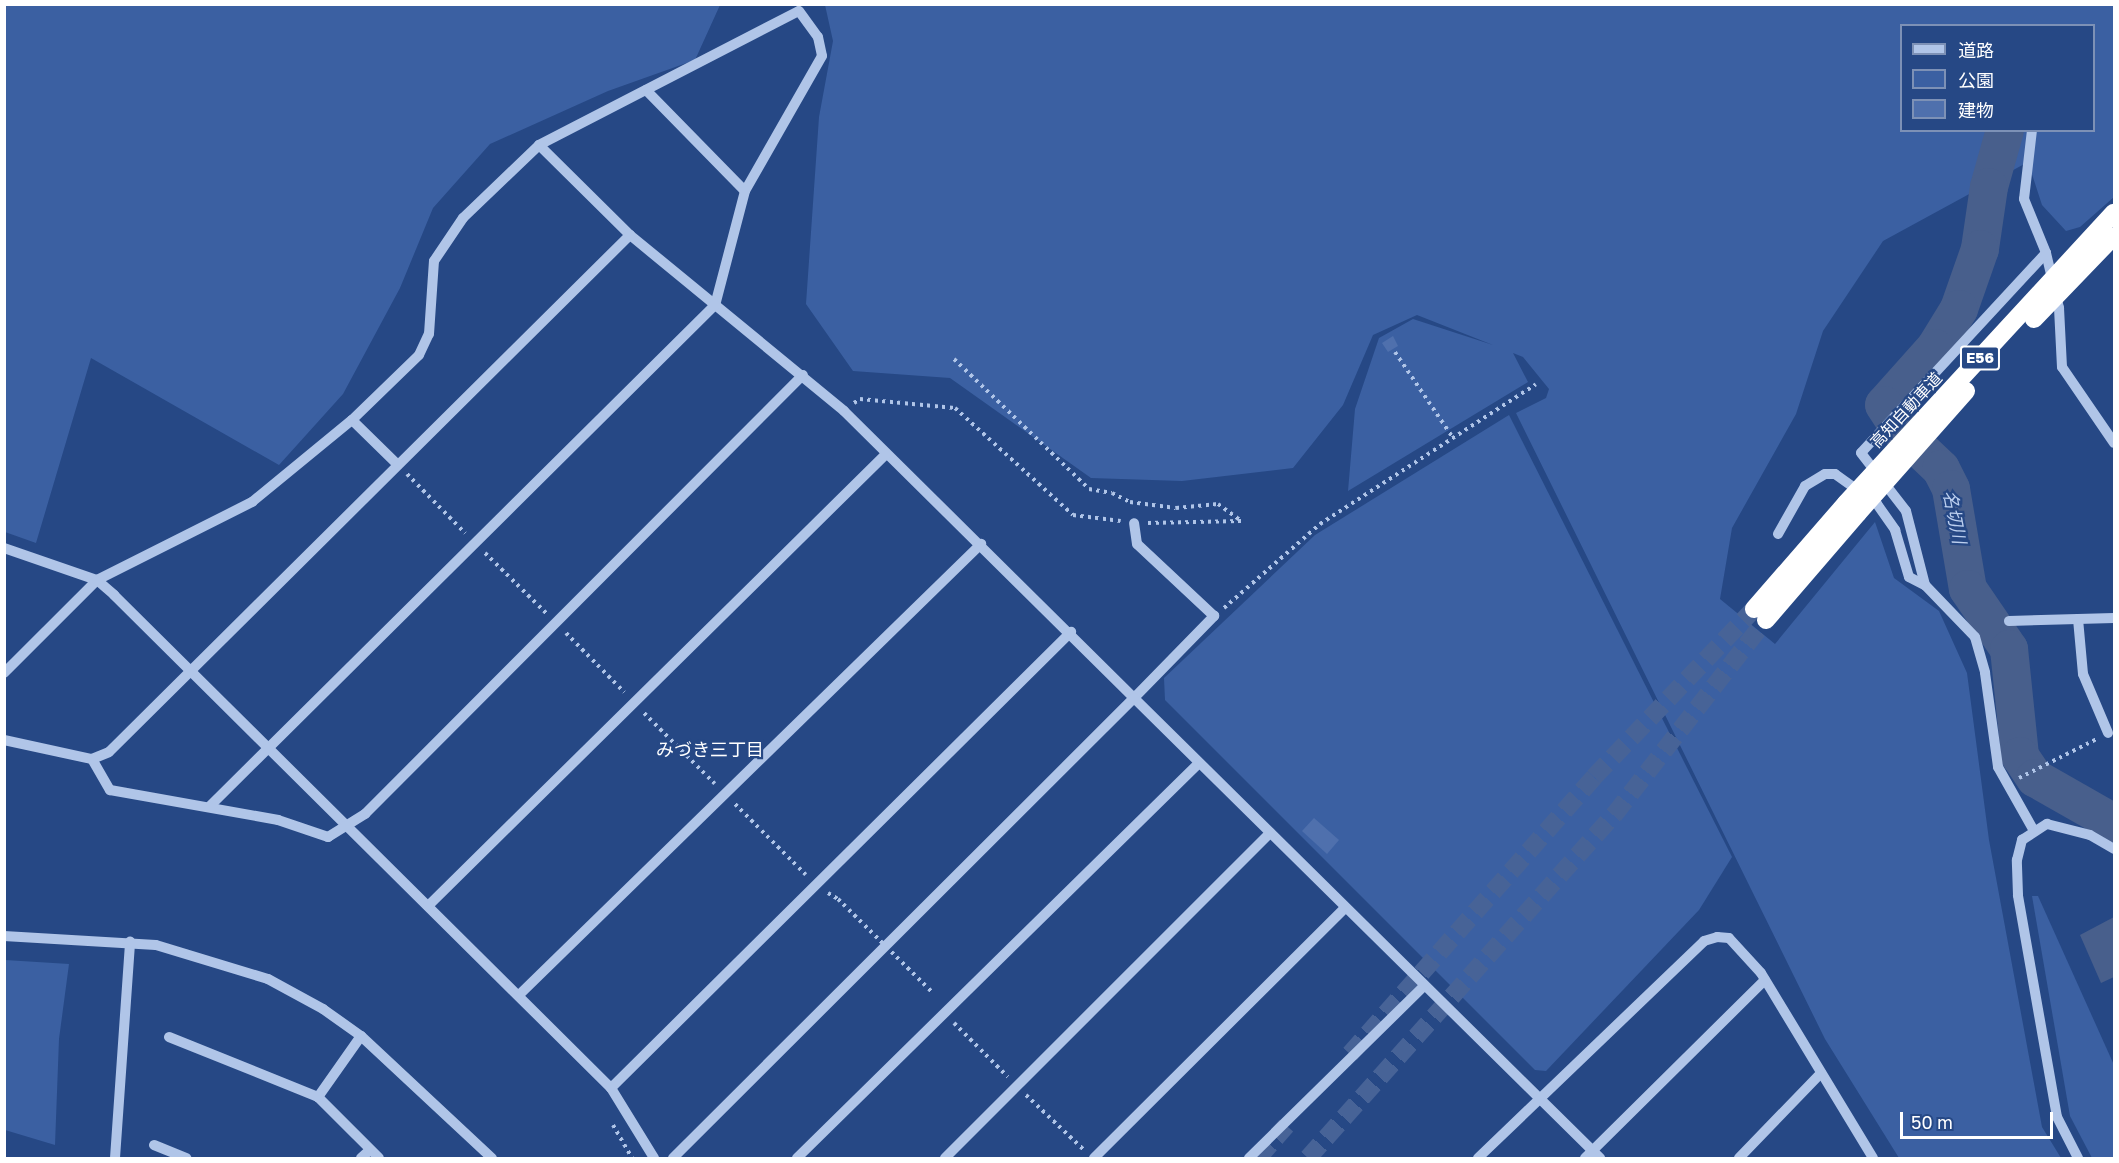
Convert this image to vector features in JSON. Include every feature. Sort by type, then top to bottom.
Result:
[{"type":"highway","name":"高知自動車道","points":[[1760,615],[1852,508],[2115,213]]},
{"type":"highway","name":"高知自動車道","points":[[1852,508],[2115,236]]},
{"type":"street","points":[[4,673],[97,580],[252,502],[352,420],[426,346],[431,273],[463,218],[539,145],[800,11],[818,37],[822,56],[745,192],[715,305],[210,806]]},
{"type":"street","points":[[646,90],[745,192]]},
{"type":"street","points":[[2032,132],[2025,199],[2046,252],[2059,308],[2062,367],[2115,443]]},
{"type":"street","points":[[539,145],[630,235],[844,411],[1071,632],[1198,764],[1539,1098],[1592,1156],[1765,980]]},
{"type":"street","points":[[4,740],[92,759],[110,752],[630,235]]},
{"type":"street","points":[[1925,585],[1906,511],[1896,492],[1861,453],[2046,252]]},
{"type":"street","points":[[92,759],[110,789],[210,806],[328,837],[364,814],[803,375]]},
{"type":"street","points":[[352,420],[398,465]]},
{"type":"street","points":[[428,906],[886,454]]},
{"type":"street","points":[[1778,534],[1805,486],[1825,474],[1835,474],[1877,504],[1895,530],[1909,577],[1925,585],[1975,638],[1985,673],[1998,767],[2033,829]]},
{"type":"street","points":[[673,1158],[1214,616],[1137,544],[1134,523]]},
{"type":"street","points":[[519,995],[981,544]]},
{"type":"street","points":[[4,548],[97,580],[192,669],[346,826],[611,1088],[654,1158]]},
{"type":"street","points":[[2009,621],[2115,618]]},
{"type":"street","points":[[2078,619],[2081,668],[2108,733]]},
{"type":"street","points":[[611,1088],[1071,632]]},
{"type":"street","points":[[797,1158],[1198,764]]},
{"type":"street","points":[[2078,1158],[2057,1117],[2018,895],[2016,860],[2022,840],[2033,829],[2047,824],[2090,835],[2115,849]]},
{"type":"street","points":[[945,1158],[1270,833]]},
{"type":"street","points":[[1094,1158],[1345,908]]},
{"type":"street","points":[[4,936],[130,942],[185,952],[268,979],[361,1036],[492,1158]]},
{"type":"street","points":[[1478,1158],[1704,941],[1730,938],[1765,980],[1873,1158]]},
{"type":"street","points":[[115,1158],[130,942]]},
{"type":"street","points":[[1249,1158],[1424,986]]},
{"type":"street","points":[[318,1097],[361,1036]]},
{"type":"street","points":[[169,1037],[318,1097],[379,1158]]},
{"type":"street","points":[[1739,1158],[1821,1073]]},
{"type":"street","points":[[154,1145],[187,1158]]},
{"type":"street","points":[[361,1158],[370,1150]]},
{"type":"path","points":[[1395,352],[1453,438]]},
{"type":"path","points":[[844,411],[860,399],[955,408],[1073,515],[1134,523],[1241,521],[1218,504],[1176,508],[1130,502],[1113,493],[1089,489],[954,358]]},
{"type":"path","points":[[1214,616],[1320,524],[1536,384]]},
{"type":"path","points":[[398,465],[816,886],[838,899],[933,993]]},
{"type":"path","points":[[2022,777],[2036,766],[2108,733]]},
{"type":"path","points":[[609,1118],[632,1158]]},
{"type":"green space","points":[[5,5],[720,5],[695,60],[608,91],[490,144],[433,208],[400,288],[343,394],[279,465],[91,358],[36,543],[5,532]]},
{"type":"green space","points":[[825,5],[2114,5],[2114,197],[2080,227],[2066,231],[2042,205],[2028,162],[1883,241],[1823,331],[1796,414],[1732,528],[1720,599],[1775,644],[1875,522],[1894,578],[1939,611],[1967,673],[1989,840],[2042,1127],[2061,1158],[1899,1158],[1825,1039],[1516,413],[1546,398],[1549,389],[1523,357],[1513,353],[1528,382],[1348,491],[1355,409],[1379,338],[1413,319],[1493,345],[1417,315],[1373,335],[1343,405],[1293,468],[1182,481],[1091,478],[950,378],[853,371],[806,304],[819,117],[833,41]]},
{"type":"green space","points":[[1509,415],[1732,857],[1699,910],[1546,1071],[1535,1070],[1165,700],[1164,678],[1315,535]]},
{"type":"green space","points":[[2032,896],[2038,896],[2114,1065],[2114,1158],[2092,1158],[2070,1116]]},
{"type":"green space","points":[[5,960],[69,964],[59,1039],[55,1145],[5,1130]]},
{"type":"shaded area","points":[[2114,917],[2114,977],[2101,983],[2080,935]]},
{"type":"building","points":[[1393,336],[1398,346],[1388,352],[1382,343]]},
{"type":"building","points":[[1314,818],[1339,840],[1327,854],[1302,831]]},
{"type":"waterway","name":"名切川","points":[[2004,132],[1989,187],[1980,249],[1959,309],[1935,348],[1884,405],[1901,431],[1941,469],[1951,489],[1968,589],[2009,649],[2020,756],[2035,778],[2114,823]]},
{"type":"tunnel","points":[[1350,1054],[1594,777],[1754,609]]},
{"type":"tunnel","points":[[1308,1158],[1614,815],[1766,620]]},
{"type":"tunnel","points":[[1258,1158],[1286,1126]]},
{"type":"district","name":"みづき三丁目","points":[[710,749]]}]
